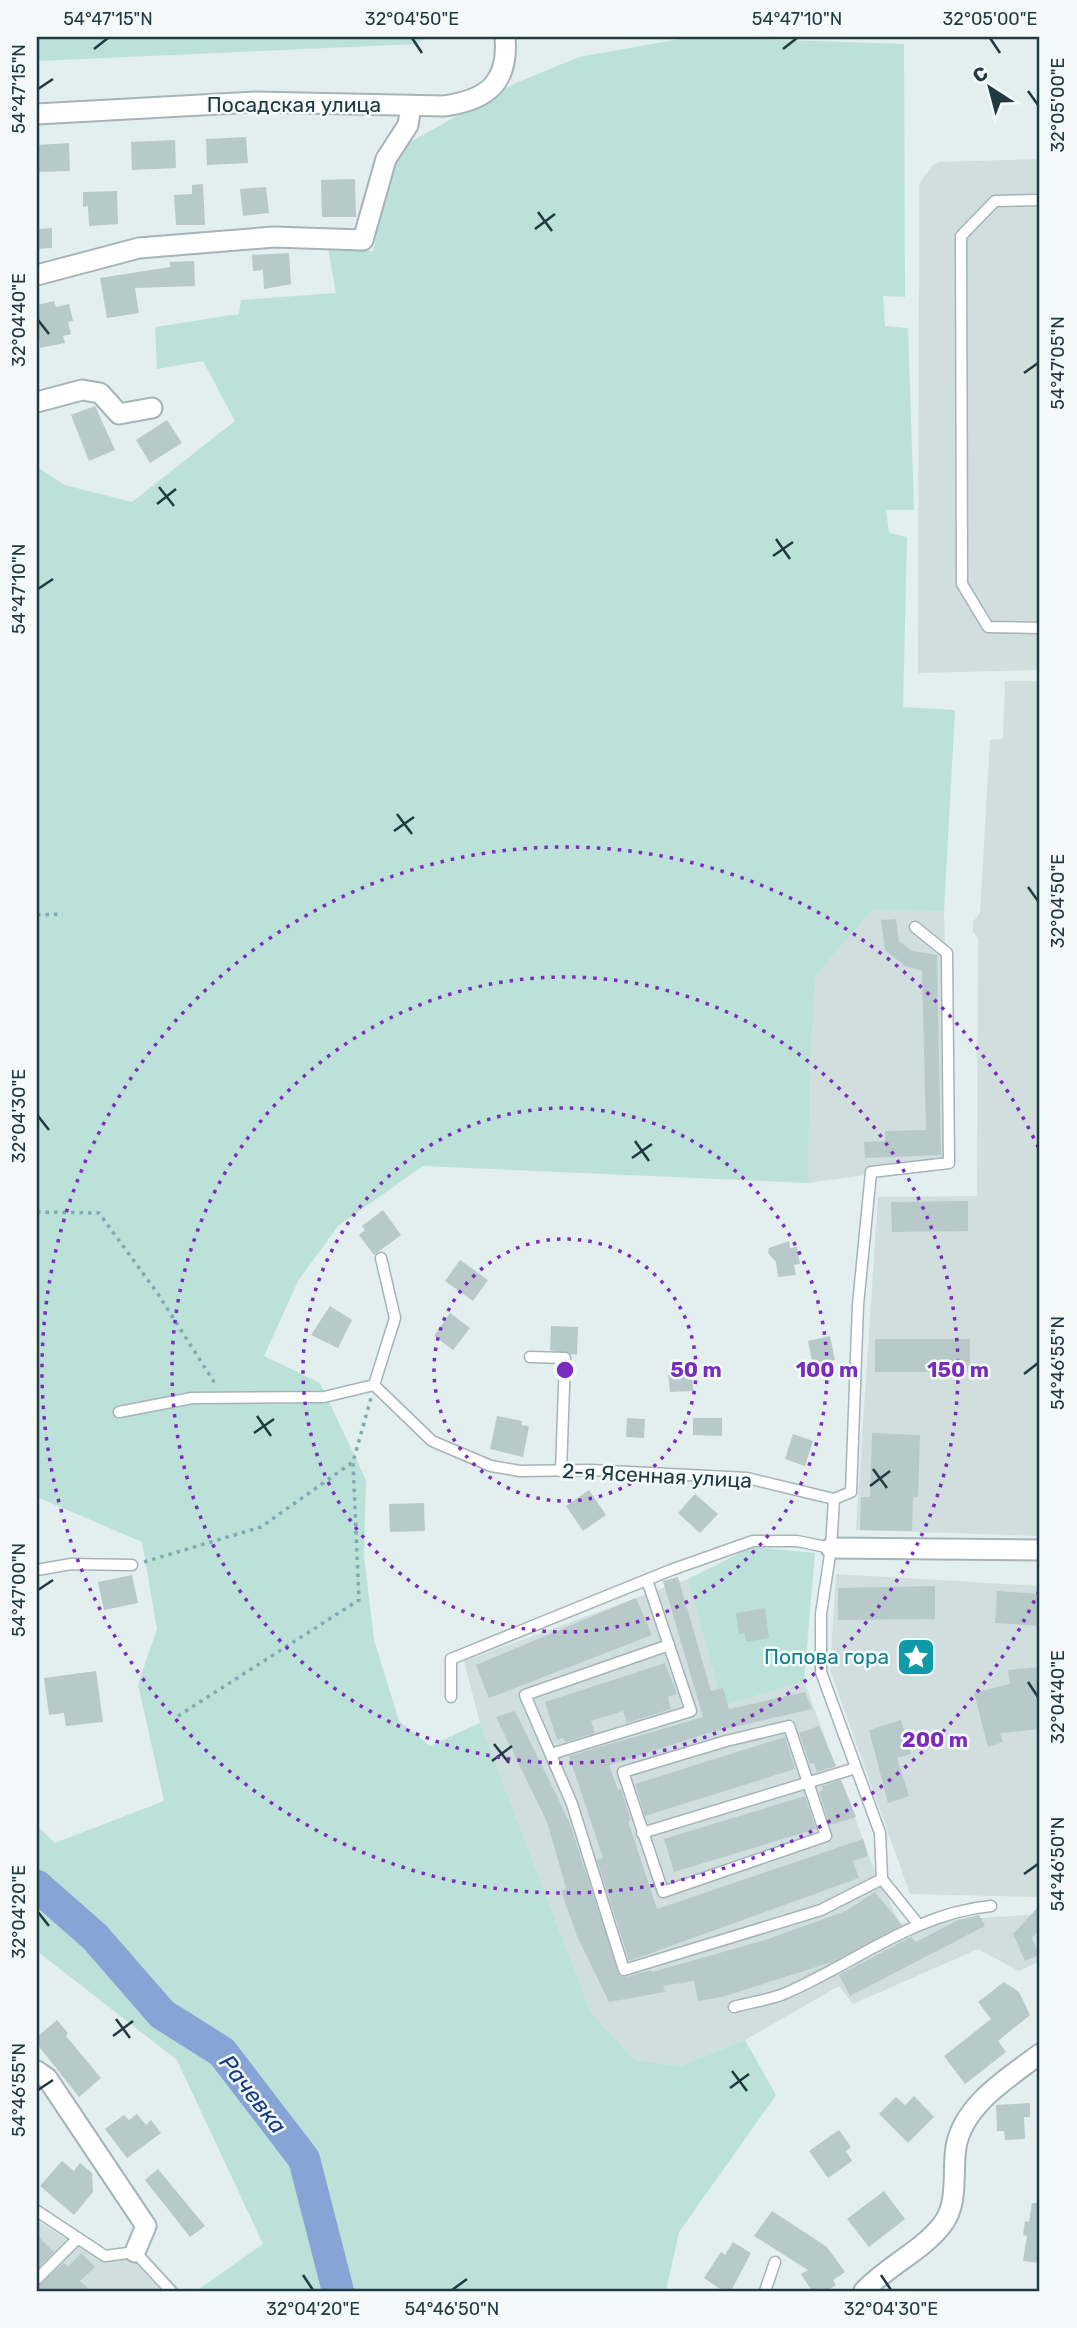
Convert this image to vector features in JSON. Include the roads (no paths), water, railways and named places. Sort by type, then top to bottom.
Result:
[{"type":"street","name":"Посадская улица","points":[[37,114],[255,102],[411,106],[464,103],[498,82],[507,59],[505,37]]},
{"type":"street","points":[[37,275],[139,248],[274,237],[363,240],[386,159],[408,125],[411,106]]},
{"type":"street","points":[[37,402],[82,390],[100,393],[119,414],[152,408]]},
{"type":"street","points":[[831,1548],[1040,1550]]},
{"type":"street","points":[[864,2291],[943,2225],[953,2197],[956,2145],[968,2119],[998,2085],[1040,2054]]},
{"type":"street","points":[[37,2071],[47,2078],[146,2226],[135,2252]]},
{"type":"lane","points":[[1040,200],[995,201],[961,236],[961,306],[962,584],[988,627],[1040,628]]},
{"type":"lane","points":[[915,927],[947,953],[948,1163],[871,1172],[858,1305],[851,1492],[834,1499],[831,1548],[821,1614],[821,1672],[880,1833],[882,1879],[918,1924]]},
{"type":"lane","points":[[119,1412],[192,1398],[324,1397],[374,1385],[395,1318],[381,1258]]},
{"type":"lane","points":[[530,1357],[565,1358],[561,1471]]},
{"type":"lane","name":"2-я Ясенная улица","points":[[374,1385],[432,1441],[464,1457],[520,1471],[747,1478],[834,1499]]},
{"type":"lane","points":[[451,1697],[451,1659],[647,1580],[752,1541],[797,1541],[831,1548]]},
{"type":"lane","points":[[37,1570],[71,1564],[132,1565]]},
{"type":"lane","points":[[551,1754],[691,1711],[647,1580]]},
{"type":"lane","points":[[669,1645],[526,1695],[572,1804],[624,1969],[821,1910],[882,1879]]},
{"type":"lane","points":[[789,1727],[827,1836],[663,1892],[642,1833],[623,1772],[726,1741],[789,1727]]},
{"type":"lane","points":[[642,1833],[856,1768]]},
{"type":"lane","points":[[734,2007],[784,1994],[918,1924],[961,1909],[991,1906]]},
{"type":"lane","points":[[37,2211],[105,2256],[135,2252],[171,2291]]},
{"type":"lane","points":[[37,2279],[78,2238]]},
{"type":"lane","points":[[765,2291],[775,2262]]},
{"type":"waterway","name":"Рачевка","points":[[37,1886],[95,1937],[162,2014],[222,2052],[304,2159],[338,2291]]},
{"type":"place","name":"Попова гора","points":[[916,1657]]}]
